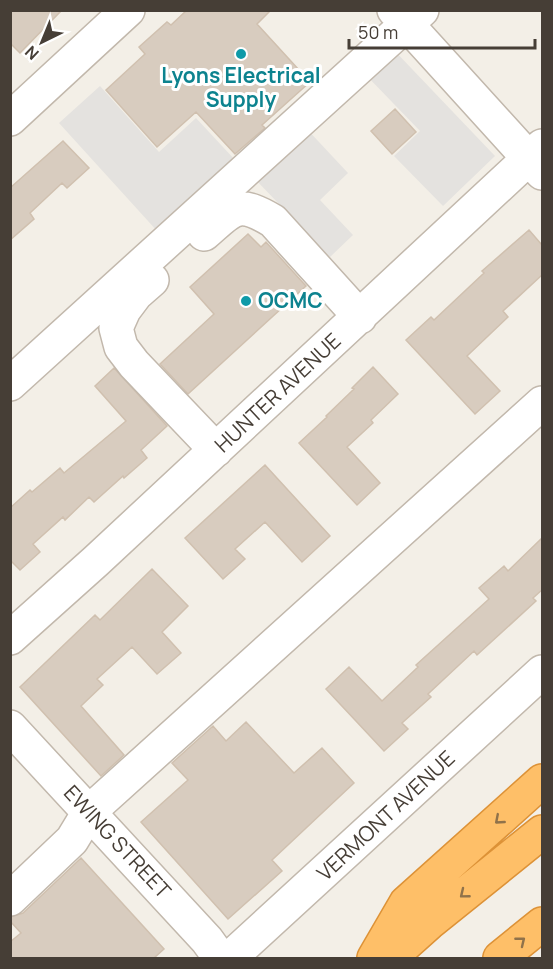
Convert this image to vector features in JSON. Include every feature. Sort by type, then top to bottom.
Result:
[{"type":"highway","points":[[374,958],[406,903],[543,781]]},
{"type":"highway","points":[[390,958],[429,923],[543,832]]},
{"type":"highway","points":[[500,958],[543,924]]},
{"type":"street","points":[[10,119],[128,10]]},
{"type":"street","points":[[10,384],[408,15],[538,159]]},
{"type":"street","name":"HUNTER AVENUE","points":[[10,638],[360,317],[538,159]]},
{"type":"street","points":[[216,450],[134,364],[121,347],[116,328],[124,310],[136,294],[230,211],[243,207],[256,211],[273,221],[360,317]]},
{"type":"street","points":[[10,899],[72,840],[89,812],[543,404]]},
{"type":"street","name":"VERMONT AVENUE","points":[[230,958],[543,672]]},
{"type":"street","name":"EWING STREET","points":[[10,727],[207,940],[220,958]]},
{"type":"shaded area","points":[[391,47],[495,156],[443,206],[394,156],[420,131],[364,73]]},
{"type":"shaded area","points":[[100,86],[159,152],[196,118],[236,161],[158,232],[59,123]]},
{"type":"shaded area","points":[[304,126],[348,173],[320,200],[353,235],[330,257],[252,176]]},
{"type":"building","points":[[10,10],[62,10],[20,53],[10,43]]},
{"type":"building","points":[[187,10],[271,10],[257,24],[310,82],[262,125],[265,128],[235,154],[196,112],[157,147],[106,90],[145,54],[139,47],[167,22],[171,25]]},
{"type":"building","points":[[395,109],[416,132],[392,154],[371,131]]},
{"type":"building","points":[[63,141],[89,168],[67,188],[62,183],[30,213],[34,219],[10,240],[10,188]]},
{"type":"building","points":[[529,230],[542,245],[542,275],[503,311],[508,317],[467,356],[500,391],[475,414],[406,340],[431,317],[434,320],[484,273],[482,271]]},
{"type":"building","name":"OCMC","points":[[248,234],[261,247],[266,242],[306,286],[188,394],[160,364],[214,314],[190,287]]},
{"type":"building","points":[[373,367],[398,394],[371,420],[373,423],[347,447],[380,483],[357,505],[299,443],[327,417]]},
{"type":"building","points":[[114,368],[167,426],[141,450],[147,458],[94,502],[89,497],[65,520],[63,517],[33,544],[40,552],[20,570],[10,560],[10,508],[60,468],[64,473],[126,421],[95,386]]},
{"type":"building","points":[[265,465],[330,536],[302,562],[265,522],[235,549],[245,559],[223,579],[185,538]]},
{"type":"building","points":[[543,537],[543,589],[533,598],[536,601],[477,655],[474,651],[428,694],[431,697],[402,723],[408,729],[384,751],[326,689],[349,667],[382,701],[418,667],[416,665],[489,599],[479,588],[504,566],[508,571]]},
{"type":"building","points":[[152,569],[188,606],[162,632],[181,653],[157,674],[132,647],[97,679],[103,685],[81,706],[124,755],[101,776],[20,687],[95,615],[100,620]]},
{"type":"building","points":[[246,722],[294,773],[322,748],[354,783],[272,860],[282,871],[228,919],[141,822],[188,780],[172,763],[213,726],[226,741]]},
{"type":"building","points":[[81,858],[164,949],[154,958],[10,958],[10,942],[21,933],[10,921],[10,917],[23,913]]},
{"type":"place","name":"Lyons Electrical Supply","points":[[241,54]]},
{"type":"place","name":"OCMC","points":[[246,301]]}]
